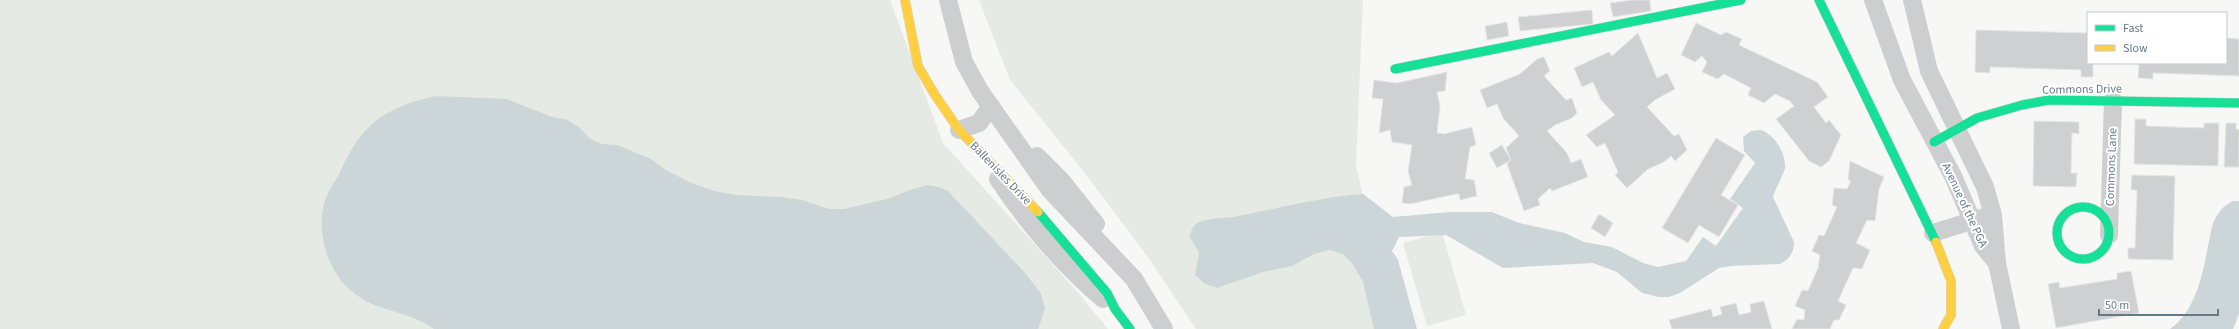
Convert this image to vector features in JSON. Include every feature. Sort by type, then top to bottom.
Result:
[{"type":"street","name":"Ballenisles Drive","points":[[905,0],[918,66],[935,95],[959,130],[1060,236],[1106,293],[1114,309],[1130,329]]},
{"type":"street","name":"Ballenisles Drive","points":[[948,0],[964,62],[991,106],[1050,190],[1134,279],[1164,329]]},
{"type":"street","points":[[1395,69],[1742,0]]},
{"type":"street","points":[[1819,0],[1933,233],[1951,281],[1951,315],[1943,329]]},
{"type":"street","name":"Avenue of the PGA","points":[[1873,0],[1902,80],[1953,176],[1983,246],[1997,263]]},
{"type":"street","name":"Avenue of the PGA","points":[[1912,0],[1930,71],[1985,188],[1993,215],[1997,263]]},
{"type":"street","name":"Commons Drive","points":[[1934,142],[1977,118],[1999,111],[2049,100],[2239,103]]},
{"type":"street","name":"Commons Lane","points":[[2109,234],[2108,224],[2103,215],[2094,209],[2084,207],[2074,208],[2065,214],[2059,222],[2057,232],[2058,242],[2063,251],[2071,257],[2082,259],[2092,258],[2101,253],[2107,244],[2109,234],[2113,100]]},
{"type":"street","points":[[959,130],[979,123],[991,106]]},
{"type":"street","points":[[1006,127],[1061,180],[1095,222],[1134,279]]},
{"type":"street","points":[[980,151],[1021,214],[1074,275],[1114,309]]},
{"type":"street","points":[[1933,233],[1993,215]]},
{"type":"street","points":[[1060,236],[1077,219]]},
{"type":"street","points":[[1997,263],[2011,329]]},
{"type":"shaded area","points":[[0,0],[890,0],[943,143],[1074,288],[1108,329],[0,329]]},
{"type":"shaded area","points":[[979,0],[1363,0],[1356,165],[1393,329],[1196,329],[1148,257],[1084,172],[1010,80]]},
{"type":"shaded area","points":[[436,96],[507,99],[552,117],[565,119],[579,127],[589,138],[601,144],[617,145],[651,159],[664,169],[689,182],[714,191],[736,195],[781,197],[802,200],[829,209],[844,209],[887,199],[928,185],[939,187],[948,191],[1026,274],[1041,294],[1045,309],[1038,329],[434,329],[412,318],[366,301],[345,285],[338,277],[328,257],[323,236],[322,214],[324,204],[331,188],[345,161],[363,133],[375,122],[391,111]]},
{"type":"shaded area","points":[[1761,130],[1766,132],[1775,140],[1784,156],[1785,168],[1773,197],[1794,242],[1793,250],[1790,256],[1780,264],[1731,266],[1719,268],[1680,293],[1669,297],[1659,297],[1642,293],[1617,272],[1593,263],[1503,268],[1446,235],[1399,237],[1392,251],[1398,260],[1417,329],[1374,329],[1363,282],[1352,263],[1343,254],[1330,250],[1314,254],[1292,266],[1263,272],[1217,288],[1205,284],[1195,275],[1199,253],[1190,237],[1193,228],[1199,222],[1208,219],[1229,218],[1316,200],[1363,194],[1393,217],[1450,212],[1492,212],[1519,223],[1565,233],[1584,242],[1612,247],[1643,263],[1658,267],[1686,261],[1703,237],[1716,246],[1743,208],[1730,199],[1755,163],[1744,151],[1743,137],[1751,131]]},
{"type":"shaded area","points":[[2233,201],[2239,201],[2239,314],[2233,329],[2170,329],[2181,319],[2189,308],[2195,295],[2204,266],[2213,223],[2221,210]]},
{"type":"shaded area","points":[[1442,232],[1466,315],[1427,326],[1403,243]]},
{"type":"building","points":[[1631,0],[1650,0],[1651,11],[1613,17],[1610,3]]},
{"type":"building","points":[[1592,10],[1593,24],[1520,31],[1518,17]]},
{"type":"building","points":[[1507,22],[1509,36],[1487,40],[1485,26]]},
{"type":"building","points":[[1696,23],[1721,35],[1726,32],[1742,39],[1739,45],[1817,82],[1828,97],[1814,107],[1826,123],[1829,120],[1841,135],[1829,161],[1821,167],[1809,161],[1776,119],[1794,106],[1790,101],[1775,94],[1764,103],[1748,95],[1751,88],[1724,74],[1718,79],[1702,72],[1707,62],[1702,56],[1695,62],[1681,55]]},
{"type":"building","points":[[1976,30],[2087,33],[2087,64],[2093,64],[2093,77],[2081,77],[2081,70],[1990,67],[1990,73],[1975,72]]},
{"type":"building","points":[[1638,33],[1657,78],[1667,73],[1675,89],[1655,100],[1647,107],[1674,136],[1679,134],[1687,150],[1675,161],[1671,156],[1664,162],[1648,169],[1627,188],[1615,175],[1618,172],[1605,143],[1597,147],[1586,135],[1615,115],[1601,100],[1593,82],[1582,87],[1574,68],[1609,52],[1612,56]]},
{"type":"building","points":[[2227,38],[2239,39],[2239,76],[2153,73],[2153,79],[2138,78],[2139,64],[2227,64]]},
{"type":"building","points":[[1544,57],[1550,71],[1544,76],[1566,100],[1572,98],[1577,113],[1572,118],[1555,125],[1547,131],[1567,153],[1571,163],[1581,159],[1588,177],[1552,191],[1550,188],[1538,199],[1540,205],[1524,211],[1507,164],[1511,160],[1506,148],[1519,136],[1503,118],[1497,104],[1487,108],[1480,90],[1520,74],[1537,59]]},
{"type":"building","points":[[1447,72],[1445,91],[1437,92],[1440,106],[1437,133],[1444,134],[1472,127],[1476,145],[1470,147],[1465,179],[1474,180],[1477,196],[1460,200],[1459,194],[1456,194],[1410,204],[1402,203],[1404,187],[1412,185],[1408,171],[1412,145],[1392,142],[1390,130],[1379,133],[1383,99],[1372,98],[1374,80],[1397,83]]},
{"type":"building","points":[[2135,119],[2146,119],[2146,126],[2204,128],[2204,123],[2219,123],[2218,166],[2134,164]]},
{"type":"building","points":[[2034,121],[2079,122],[2079,134],[2072,133],[2071,173],[2077,173],[2076,187],[2033,186]]},
{"type":"building","points":[[2226,123],[2236,123],[2236,129],[2239,129],[2239,167],[2224,167]]},
{"type":"building","points":[[1716,138],[1745,155],[1721,195],[1738,205],[1719,237],[1699,225],[1688,243],[1662,228]]},
{"type":"building","points":[[1502,145],[1511,160],[1497,168],[1489,153]]},
{"type":"building","points":[[1850,161],[1884,177],[1879,189],[1875,221],[1867,220],[1856,243],[1870,250],[1862,269],[1853,268],[1838,301],[1846,305],[1839,320],[1834,320],[1830,329],[1792,329],[1797,319],[1804,320],[1805,310],[1795,306],[1802,290],[1808,291],[1818,268],[1820,255],[1812,251],[1819,235],[1824,236],[1837,207],[1832,205],[1834,188],[1847,189],[1851,181],[1848,180]]},
{"type":"building","points":[[2132,175],[2175,176],[2173,260],[2128,259],[2128,248],[2135,248],[2137,190],[2131,190]]},
{"type":"building","points":[[1599,214],[1613,223],[1605,237],[1591,228]]},
{"type":"building","points":[[2131,271],[2139,313],[2056,328],[2048,284],[2059,282],[2060,288],[2117,279],[2117,273]]},
{"type":"building","points":[[1764,301],[1772,329],[1672,329],[1669,320],[1711,309],[1713,317],[1722,314],[1720,307],[1736,303],[1739,315],[1751,312],[1750,304]]},
{"type":"traffic: fast","points":[[1395,69],[1741,0]]},
{"type":"traffic: fast","points":[[1819,0],[1936,242]]},
{"type":"traffic: fast","points":[[1934,142],[1977,118],[2022,105],[2049,100],[2239,103]]},
{"type":"traffic: fast","points":[[2078,207],[2088,207],[2097,211],[2105,219],[2109,228],[2109,233],[2109,238],[2105,247],[2097,255],[2088,259],[2078,259],[2069,255],[2061,247],[2057,238],[2057,228],[2061,219],[2069,211],[2078,207]]},
{"type":"traffic: fast","points":[[1038,212],[1107,293],[1115,309],[1130,329]]},
{"type":"traffic: slow","points":[[905,0],[918,66],[935,95],[959,130],[1038,212]]},
{"type":"traffic: slow","points":[[1936,242],[1951,281],[1951,315],[1943,329]]}]
